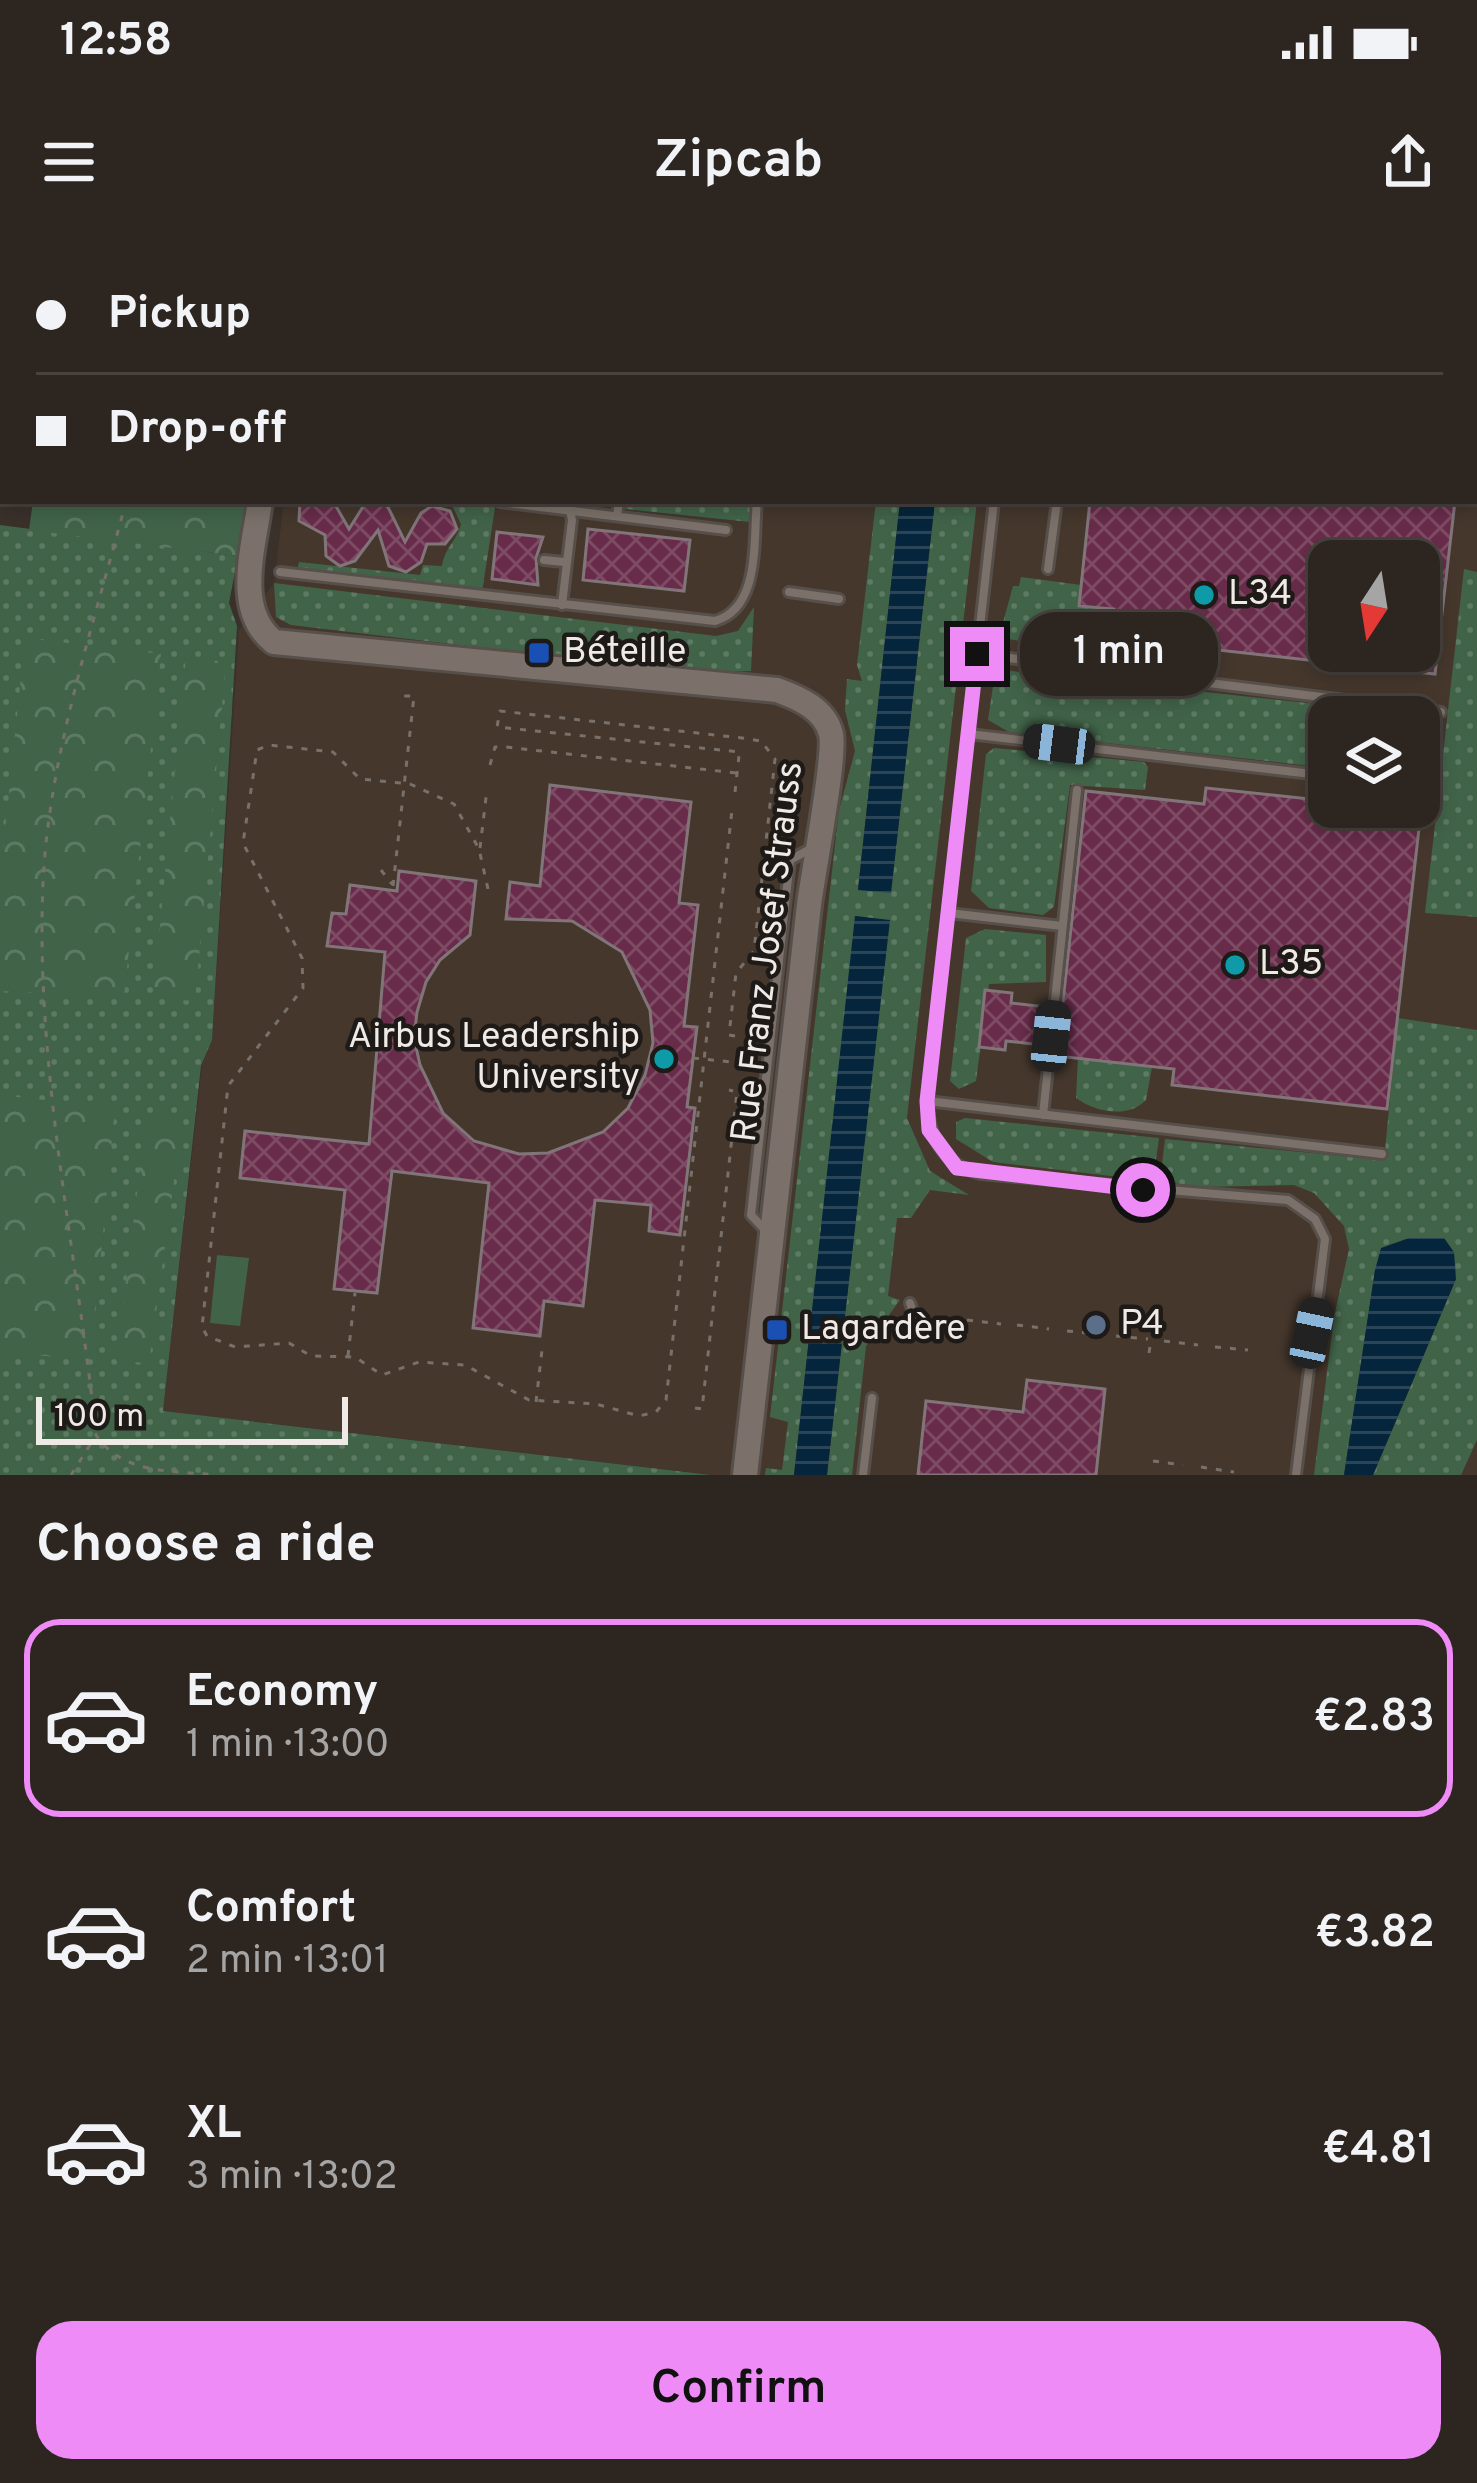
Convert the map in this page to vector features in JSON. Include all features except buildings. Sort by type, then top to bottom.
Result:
[{"type":"street","name":"Rue Franz Josef Strauss","points":[[260,504],[249,592],[259,630],[274,642],[777,690],[797,698],[827,722],[832,738],[770,1236],[746,1475]]},
{"type":"lane","points":[[534,504],[726,530]]},
{"type":"lane","points":[[617,516],[619,504]]},
{"type":"lane","points":[[280,572],[715,621],[729,617],[745,600],[758,504]]},
{"type":"lane","points":[[994,504],[927,1101],[929,1130],[957,1168],[1288,1200],[1315,1219],[1325,1239],[1324,1274],[1296,1475]]},
{"type":"lane","points":[[1048,568],[1057,504]]},
{"type":"lane","points":[[562,605],[572,520],[568,506]]},
{"type":"lane","points":[[544,560],[564,562]]},
{"type":"lane","points":[[789,592],[839,599]]},
{"type":"lane","points":[[977,654],[1441,712]]},
{"type":"lane","points":[[969,734],[1308,774]]},
{"type":"lane","points":[[1043,1115],[1077,790]]},
{"type":"lane","points":[[770,1236],[751,1215],[790,860],[816,847]]},
{"type":"lane","points":[[949,913],[1062,926]]},
{"type":"lane","points":[[927,1101],[1382,1154]]},
{"type":"lane","points":[[910,1303],[919,1330]]},
{"type":"lane","points":[[863,1475],[872,1398]]},
{"type":"path","points":[[125,504],[63,746],[43,880],[45,1025],[96,1435],[108,1453],[128,1466],[215,1475]]},
{"type":"path","points":[[381,870],[393,886],[414,696],[402,696]]},
{"type":"path","points":[[735,792],[740,753],[497,727],[500,711],[742,737],[761,741],[775,759],[754,951],[736,973],[730,1035],[735,1036]]},
{"type":"path","points":[[488,889],[479,849],[454,804],[404,783],[360,779],[333,752],[260,746],[243,843],[302,958],[303,988],[228,1086],[202,1327],[207,1336],[235,1347],[289,1343],[311,1356],[348,1356],[382,1375],[419,1362],[465,1365],[536,1402],[582,1402],[639,1416],[656,1412],[666,1400],[732,810]]},
{"type":"path","points":[[490,765],[495,747],[506,747],[736,772]]},
{"type":"path","points":[[479,849],[487,789]]},
{"type":"path","points":[[693,1058],[768,1066]]},
{"type":"path","points":[[695,1408],[702,1408],[737,1092],[729,1090]]},
{"type":"path","points":[[348,1356],[355,1293]]},
{"type":"path","points":[[949,1333],[951,1318]]},
{"type":"path","points":[[967,1320],[1000,1324]]},
{"type":"path","points":[[1017,1325],[1048,1329]]},
{"type":"path","points":[[1067,1330],[1100,1334]]},
{"type":"path","points":[[1117,1336],[1149,1340],[1149,1353]]},
{"type":"path","points":[[1164,1341],[1198,1345]]},
{"type":"path","points":[[1214,1347],[1248,1350]]},
{"type":"path","points":[[536,1402],[542,1351]]},
{"type":"path","points":[[71,1475],[96,1435]]},
{"type":"path","points":[[1153,1461],[1183,1465]]},
{"type":"path","points":[[1201,1467],[1234,1472]]},
{"type":"shaded area","points":[[284,504],[1477,504],[1477,1475],[713,1475],[163,1411],[202,1066],[212,1040],[239,630],[274,583]]},
{"type":"green space","points":[[33,504],[247,504],[238,556],[29,530]]},
{"type":"green space","points":[[451,504],[496,504],[482,592],[297,571],[299,562],[420,575],[423,565],[442,566],[461,524]]},
{"type":"green space","points":[[626,504],[753,504],[750,522],[625,509]]},
{"type":"green space","points":[[876,504],[900,504],[858,889],[891,892],[935,504],[977,504],[907,1118],[930,1171],[969,1195],[930,1190],[911,1218],[897,1218],[888,1296],[900,1300],[866,1346],[852,1475],[827,1475],[889,921],[856,916],[794,1475],[765,1475],[766,1468],[782,1470],[788,1422],[770,1417],[839,810],[855,751],[845,710],[847,679],[862,681],[857,665]]},
{"type":"green space","points":[[0,525],[238,556],[229,603],[237,626],[212,1040],[201,1066],[163,1411],[711,1475],[0,1475]]},
{"type":"green space","points":[[1464,569],[1477,572],[1477,917],[1425,913],[1435,828],[1440,828],[1440,781]]},
{"type":"green space","points":[[1021,577],[1081,585],[1079,606],[1114,609],[1103,652],[1092,655],[999,637],[1013,586],[1019,586]]},
{"type":"green space","points":[[274,583],[716,636],[738,631],[754,607],[751,671],[685,672],[291,625],[276,617]]},
{"type":"green space","points":[[25,638],[161,654],[124,996],[0,991],[0,880]]},
{"type":"green space","points":[[186,657],[226,662],[195,1001],[153,998]]},
{"type":"green space","points":[[1002,670],[1308,703],[1308,766],[1009,732],[988,720],[995,673]]},
{"type":"green space","points":[[994,748],[1144,762],[1148,767],[1145,790],[1070,785],[1054,907],[1043,915],[989,908],[971,891],[986,754]]},
{"type":"green space","points":[[985,929],[1046,935],[1046,982],[989,984],[976,1081],[959,1089],[950,1081],[966,938]]},
{"type":"green space","points":[[1398,1018],[1477,1030],[1477,1440],[1461,1475],[1373,1475],[1456,1279],[1375,1270],[1344,1475],[1314,1475],[1334,1317],[1349,1249],[1344,1226],[1314,1193],[1294,1185],[1200,1187],[1160,1181],[1165,1139],[1384,1160]]},
{"type":"green space","points":[[1078,1058],[1152,1067],[1146,1100],[1121,1111],[1084,1103],[1076,1098]]},
{"type":"green space","points":[[0,1095],[115,1108],[91,1358],[0,1354]]},
{"type":"green space","points":[[147,1114],[183,1115],[149,1363],[116,1361]]},
{"type":"green space","points":[[965,1118],[1159,1138],[1153,1181],[993,1162],[956,1139],[956,1122]]},
{"type":"green space","points":[[217,1255],[249,1258],[240,1326],[210,1323]]},
{"type":"water","points":[[900,504],[935,504],[891,893],[858,890]]},
{"type":"water","points":[[855,916],[890,920],[827,1475],[794,1475]]},
{"type":"water","points":[[1409,1238],[1444,1238],[1454,1252],[1456,1279],[1373,1475],[1344,1475],[1381,1248]]},
{"type":"place","name":"L34","points":[[1204,595]]},
{"type":"place","name":"Béteille","points":[[539,653]]},
{"type":"place","name":"L35","points":[[1235,965]]},
{"type":"place","name":"Airbus Leadership University","points":[[664,1059]]},
{"type":"place","name":"P4","points":[[1096,1325]]},
{"type":"place","name":"Lagardère","points":[[777,1330]]},
{"type":"route","points":[[977,654],[927,1101],[929,1130],[957,1168],[1143,1190]]}]
